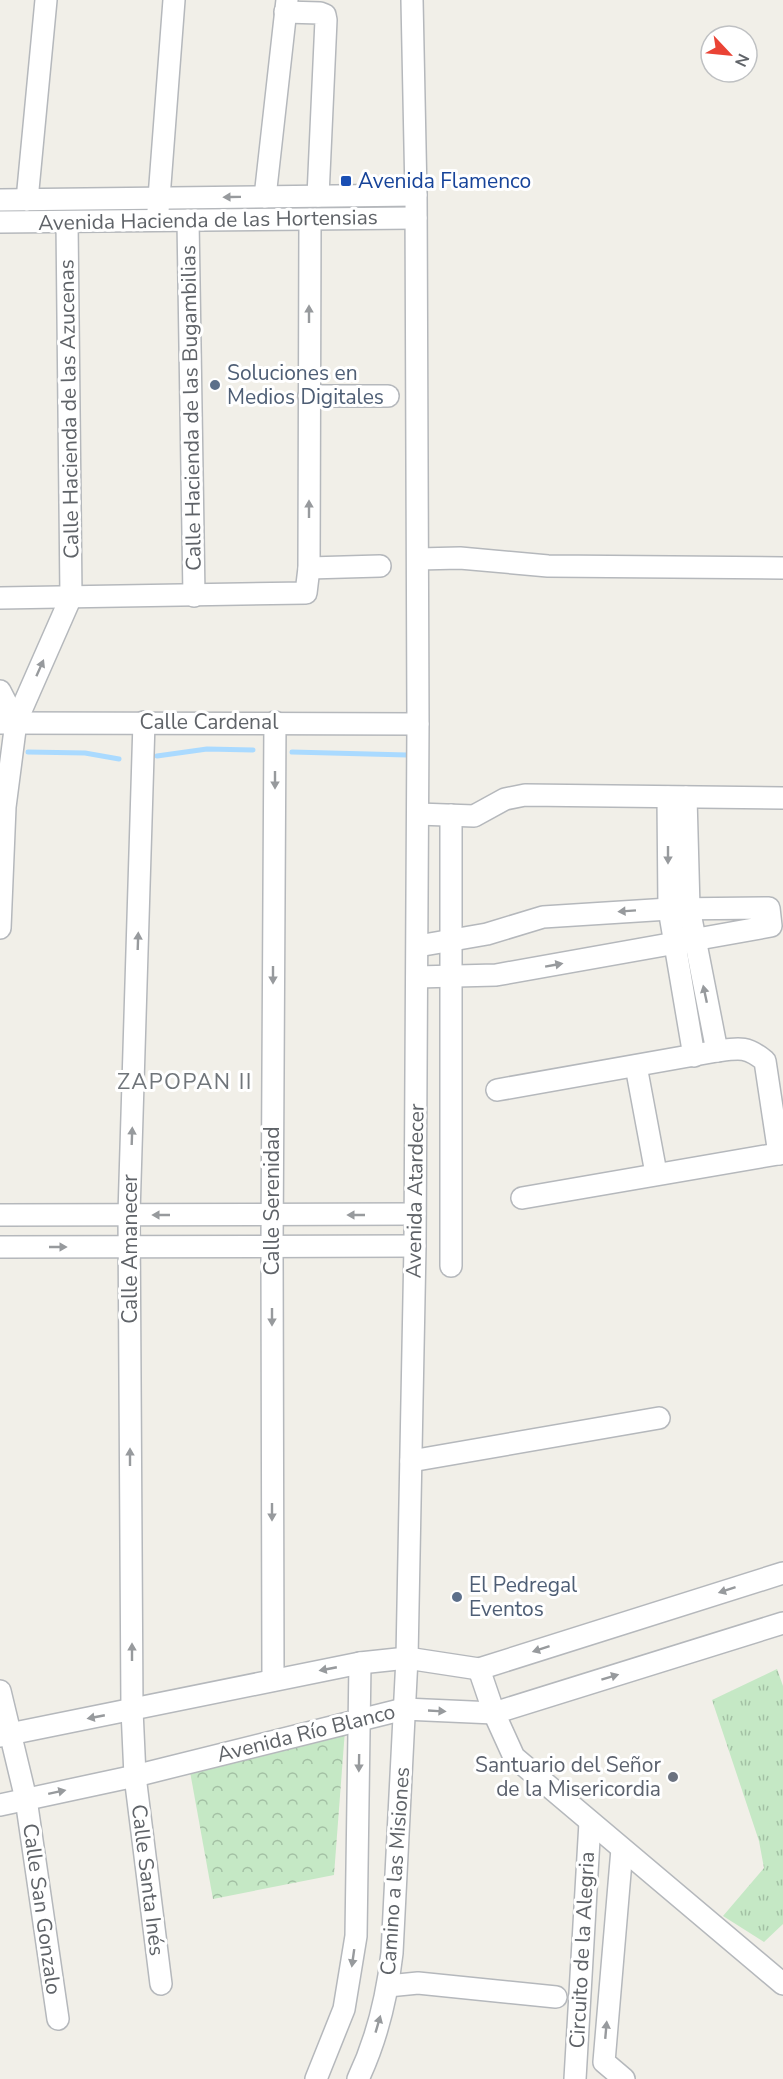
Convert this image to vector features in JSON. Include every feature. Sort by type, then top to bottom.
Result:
[{"type":"street","points":[[27,200],[46,0]]},
{"type":"street","name":"Calle Hacienda de las Bugambilias","points":[[158,220],[174,0]]},
{"type":"street","points":[[412,0],[416,195],[418,724]]},
{"type":"street","points":[[265,197],[286,6],[325,15],[326,20],[318,196]]},
{"type":"street","name":"Avenida Hacienda de las Hortensias","points":[[0,200],[416,195]]},
{"type":"street","name":"Avenida Hacienda de las Hortensias","points":[[0,222],[416,218]]},
{"type":"street","points":[[0,598],[306,593],[309,568],[310,219]]},
{"type":"street","name":"Calle Hacienda de las Bugambilias","points":[[188,220],[194,596]]},
{"type":"street","name":"Calle Hacienda de las Azucenas","points":[[67,222],[71,597]]},
{"type":"street","points":[[309,396],[388,396]]},
{"type":"street","points":[[418,559],[460,558],[548,566],[783,568]]},
{"type":"street","points":[[309,568],[380,566]]},
{"type":"street","points":[[8,722],[71,597]]},
{"type":"street","points":[[0,691],[8,722],[0,928]]},
{"type":"street","name":"Calle Cardenal","points":[[8,722],[418,724]]},
{"type":"street","name":"Calle Amanecer","points":[[135,1776],[132,1710],[129,1214],[144,722]]},
{"type":"street","name":"Calle Serenidad","points":[[273,1680],[272,1215],[275,722]]},
{"type":"street","name":"Avenida Atardecer","points":[[407,1658],[415,1246],[418,724]]},
{"type":"street","points":[[418,814],[474,816],[505,799],[525,795],[783,798]]},
{"type":"street","points":[[677,797],[679,909],[694,1056]]},
{"type":"street","points":[[451,815],[451,1266]]},
{"type":"street","points":[[417,977],[496,975],[771,926],[770,908],[679,909],[543,917],[487,934],[418,946]]},
{"type":"street","points":[[683,942],[717,1051]]},
{"type":"street","points":[[497,1090],[717,1051],[746,1049],[753,1051],[765,1061],[781,1154],[656,1173],[522,1198]]},
{"type":"street","points":[[636,1066],[656,1173]]},
{"type":"street","points":[[0,1215],[415,1214]]},
{"type":"street","points":[[0,1247],[415,1246]]},
{"type":"street","points":[[411,1461],[659,1418]]},
{"type":"street","points":[[5,1736],[360,1663],[407,1658],[479,1669],[783,1573]]},
{"type":"street","name":"Avenida Río Blanco","points":[[0,1805],[135,1776],[404,1709],[494,1713],[783,1623]]},
{"type":"street","name":"Camino a las Misiones","points":[[358,2079],[371,2048],[388,1986],[395,1918],[407,1658]]},
{"type":"street","name":"Camino a las Misiones","points":[[316,2079],[344,2009],[356,1936],[360,1663]]},
{"type":"street","points":[[479,1669],[494,1713],[513,1757],[783,1983]]},
{"type":"street","name":"Calle San Gonzalo","points":[[0,1691],[8,1760],[26,1799],[58,2019]]},
{"type":"street","name":"Calle Santa Inés","points":[[135,1776],[161,1984]]},
{"type":"street","name":"Circuito de la Alegria","points":[[575,2069],[590,1822]]},
{"type":"street","name":"Circuito de la Alegria","points":[[622,1849],[603,2062],[624,2079]]},
{"type":"street","points":[[388,1986],[418,1983],[556,1997]]},
{"type":"street","points":[[575,2069],[603,2062]]},
{"type":"green space","points":[[777,1669],[783,1686],[783,1924],[764,1942],[723,1916],[764,1868],[759,1841],[712,1700]]},
{"type":"green space","points":[[345,1730],[334,1875],[213,1899],[189,1766]]},
{"type":"waterway","points":[[157,756],[207,749],[253,750]]},
{"type":"waterway","points":[[28,752],[85,753],[119,759]]},
{"type":"waterway","points":[[292,752],[407,755]]},
{"type":"place","name":"Avenida Flamenco","points":[[346,181]]},
{"type":"place","name":"Soluciones en Medios Digitales","points":[[215,385]]},
{"type":"place","name":"El Pedregal Eventos","points":[[457,1597]]},
{"type":"place","name":"Santuario del Señor de la Misericordia","points":[[673,1777]]},
{"type":"district","name":"ZAPOPAN II","points":[[185,1082]]}]
